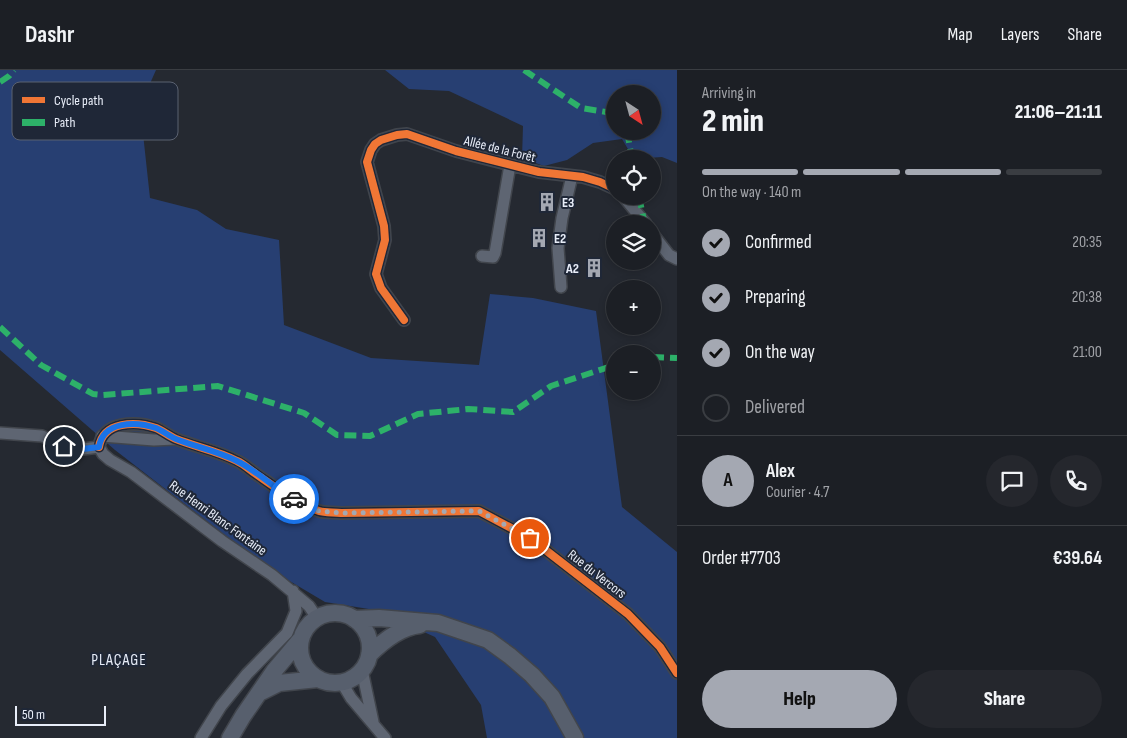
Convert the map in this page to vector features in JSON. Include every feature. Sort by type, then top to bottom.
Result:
[{"type":"main road","points":[[230,738],[274,671],[300,640],[306,627],[318,618],[330,613],[342,614],[354,619],[364,628],[367,635],[369,655]]},
{"type":"main road","points":[[354,619],[378,618],[438,623],[488,640],[532,675],[552,697],[575,738]]},
{"type":"main road","points":[[300,640],[300,656],[307,669],[318,679],[330,683],[342,682],[353,678],[362,670],[369,655],[384,641],[411,626],[438,623]]},
{"type":"main road","points":[[260,692],[279,683],[318,679]]},
{"type":"street","name":"Allée de la Forêt","points":[[404,320],[381,288],[376,274],[385,240],[384,226],[367,162],[375,144],[397,134],[407,134],[435,145],[510,165],[539,172],[572,176],[606,185]]},
{"type":"street","points":[[482,256],[493,257],[495,253],[510,165]]},
{"type":"street","points":[[561,287],[558,248],[562,218],[572,176]]},
{"type":"street","points":[[631,205],[639,215]]},
{"type":"street","points":[[661,245],[669,255],[677,259]]},
{"type":"street","name":"Rue du Vercors","points":[[0,433],[42,436],[64,446],[83,449],[100,441],[176,439],[196,444],[238,461],[283,493],[319,511],[341,513],[479,511],[530,538],[628,614],[660,647],[677,673]]},
{"type":"street","name":"Rue Henri Blanc Fontaine","points":[[100,441],[104,454],[110,460],[131,472],[222,541],[272,575],[309,606],[318,618]]},
{"type":"street","points":[[201,738],[226,700],[247,674],[287,633],[296,611],[293,592]]},
{"type":"street","points":[[362,670],[374,727]]},
{"type":"street","points":[[342,682],[351,698],[385,738]]},
{"type":"shaded area","points":[[0,70],[156,70],[151,82],[12,82],[12,140],[144,140],[150,198],[197,210],[226,229],[279,240],[284,325],[371,358],[479,365],[490,294],[533,298],[596,311],[606,386],[606,400],[608,400],[622,507],[677,552],[677,738],[487,738],[481,705],[435,637],[375,610],[325,602],[266,567],[115,450],[0,350]]},
{"type":"shaded area","points":[[385,70],[677,70],[677,163],[661,157],[661,150],[629,150],[623,140],[661,140],[661,85],[606,85],[606,140],[615,140],[593,143],[567,160],[544,166],[522,158],[523,126],[449,91],[409,89]]},
{"type":"marked path","points":[[0,82],[14,70]]},
{"type":"marked path","points":[[524,70],[581,108],[606,112]]},
{"type":"marked path","points":[[629,140],[630,150]]},
{"type":"marked path","points":[[641,205],[643,215]]},
{"type":"marked path","points":[[0,327],[41,365],[93,394],[103,395],[218,386],[304,413],[337,435],[370,436],[418,414],[468,409],[513,412],[551,386],[606,368]]},
{"type":"marked path","points":[[661,357],[677,358]]},
{"type":"cycle path","points":[[404,320],[381,288],[376,274],[385,240],[384,226],[367,162],[375,144],[381,140],[407,134],[456,151],[539,172],[583,177],[606,185]]},
{"type":"cycle path","points":[[99,447],[102,438],[107,432],[121,425],[139,424],[159,429],[176,439],[240,462],[294,500],[321,512],[479,511],[530,538],[628,614],[660,647],[677,673]]},
{"type":"way so far","points":[[294,499],[319,511],[341,513],[479,511],[530,538]]},
{"type":"place","name":"E3","points":[[547,202]]},
{"type":"place","name":"E2","points":[[539,238]]},
{"type":"place","name":"A2","points":[[594,268]]},
{"type":"district","name":"PLAÇAGE","points":[[119,660]]},
{"type":"route","points":[[64,446],[83,449],[99,447],[102,436],[114,427],[128,424],[143,424],[176,439],[196,444],[238,461],[294,499]]}]
